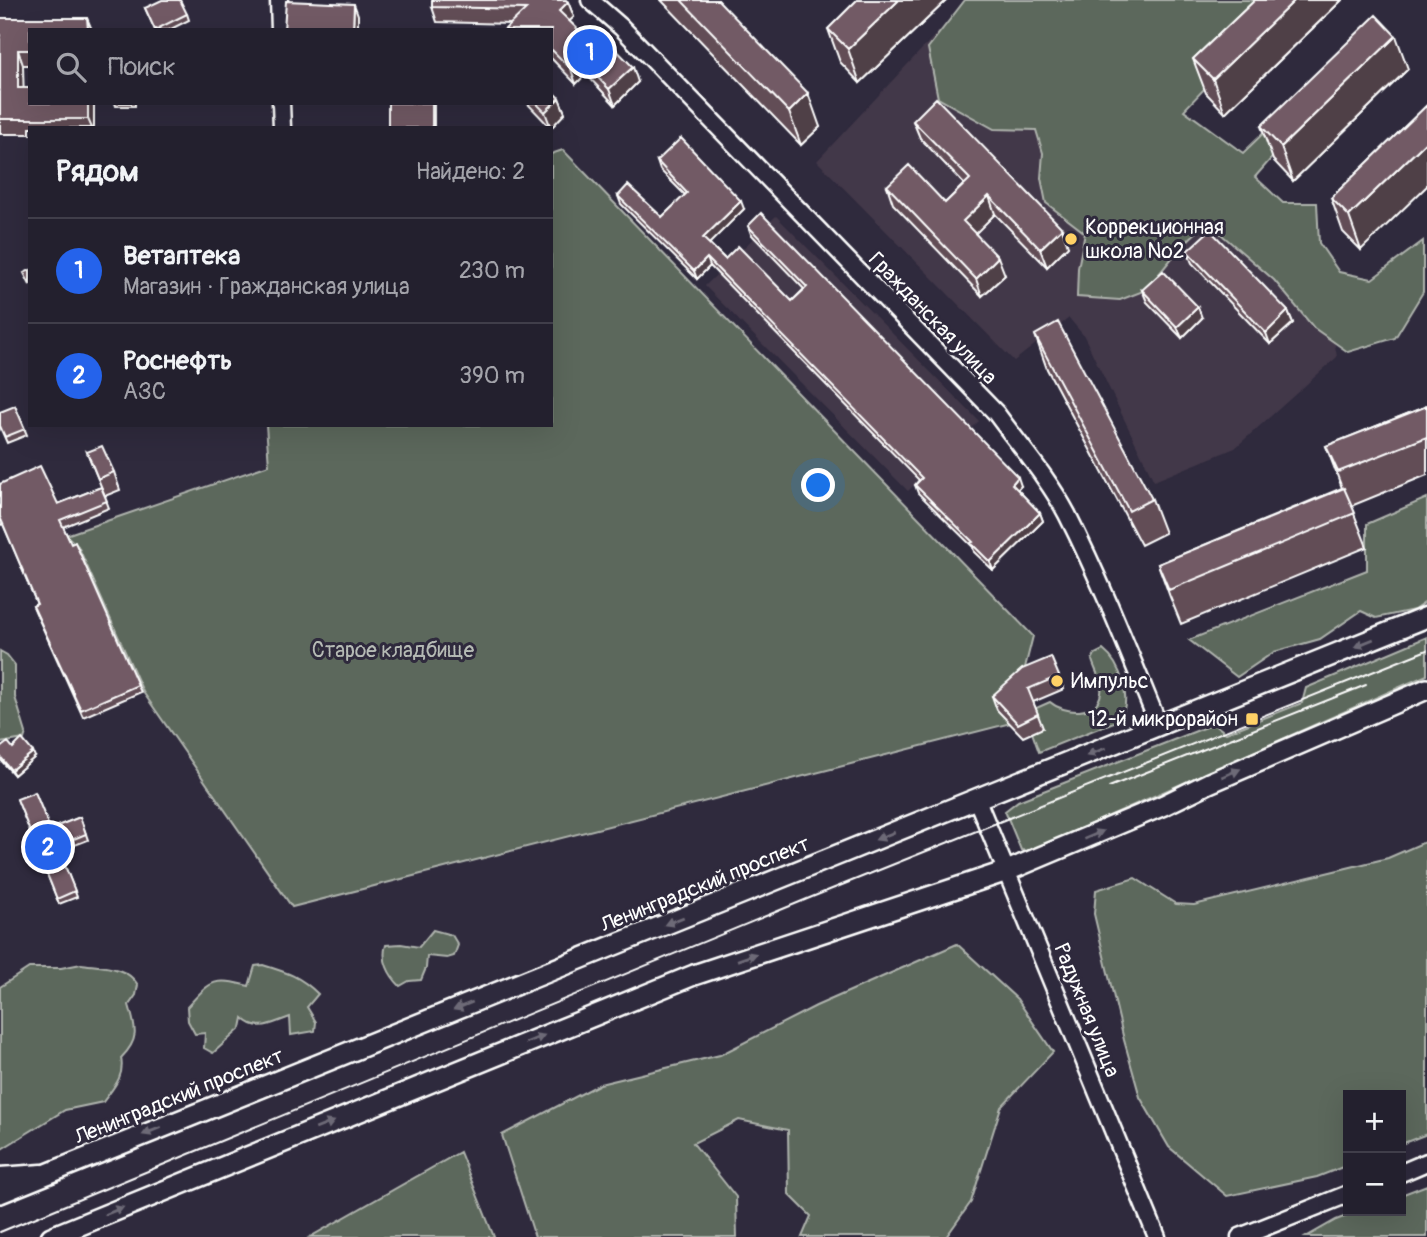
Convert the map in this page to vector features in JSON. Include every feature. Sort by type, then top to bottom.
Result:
[{"type":"main road","name":"Ленинградский проспект","points":[[0,1193],[1427,617]]},
{"type":"main road","points":[[51,1237],[694,975],[1006,871],[1164,805],[1427,689]]},
{"type":"street","points":[[279,0],[279,28]]},
{"type":"street","name":"Гражданская улица","points":[[590,0],[621,27],[996,413],[1066,512],[1109,605],[1159,726]]},
{"type":"street","points":[[281,105],[282,126]]},
{"type":"street","name":"Радужная улица","points":[[977,800],[1157,1237]]},
{"type":"street","points":[[1406,1171],[1427,1162]]},
{"type":"street","points":[[0,1175],[52,1172]]},
{"type":"street","points":[[1240,1237],[1343,1196]]},
{"type":"shaded area","name":"Коррекционная школа №2","points":[[968,0],[1331,324],[1337,357],[1235,448],[1154,481],[1084,336],[1069,318],[1014,361],[817,161]]},
{"type":"shaded area","points":[[776,216],[979,421],[908,491],[705,286]]},
{"type":"green space","points":[[965,0],[1289,0],[1184,110],[1243,153],[1303,95],[1311,113],[1255,177],[1283,203],[1317,203],[1319,243],[1339,272],[1372,279],[1423,241],[1423,292],[1395,338],[1348,352],[1314,328],[1274,280],[1207,222],[1181,247],[1146,290],[1120,300],[1077,297],[1078,268],[1085,233],[1046,203],[1041,178],[1043,153],[1036,130],[994,129],[938,98],[928,48]]},
{"type":"green space","name":"Старое кладбище","points":[[563,150],[1033,636],[1011,723],[292,907],[143,692],[78,546],[66,535],[269,465],[266,427],[553,427],[553,153]]},
{"type":"green space","points":[[1427,498],[1427,601],[1414,610],[1376,618],[1361,611],[1320,639],[1274,652],[1237,677],[1189,640],[1367,570],[1367,524]]},
{"type":"green space","points":[[1427,637],[1427,675],[1030,851],[1021,850],[1005,811],[1018,801],[1214,724],[1226,733],[1302,703],[1306,688]]},
{"type":"green space","points":[[1103,650],[1115,664],[1123,683],[1125,703],[1119,720],[1039,752],[1025,713],[1050,702],[1071,711],[1087,710],[1093,706],[1098,701],[1101,689],[1092,660],[1095,654]]},
{"type":"green space","points":[[0,651],[15,665],[15,697],[26,733],[24,739],[0,743]]},
{"type":"green space","points":[[1427,841],[1427,1134],[1406,1142],[1406,1090],[1343,1090],[1343,1167],[1317,1177],[1227,1196],[1169,1147],[1140,1097],[1094,914],[1096,890],[1135,878],[1176,904],[1194,905],[1388,858]]},
{"type":"green space","points":[[433,930],[452,935],[458,945],[454,956],[427,956],[421,980],[409,981],[400,986],[387,967],[386,945],[419,947]]},
{"type":"green space","points":[[957,944],[1017,999],[1053,1052],[1001,1107],[971,1202],[946,1237],[802,1237],[811,1216],[789,1194],[788,1130],[739,1120],[693,1143],[736,1197],[737,1237],[535,1237],[502,1135],[600,1084],[720,1055],[816,1006]]},
{"type":"green space","points":[[81,964],[121,971],[138,985],[136,995],[129,1005],[135,1027],[134,1039],[121,1058],[120,1077],[103,1102],[65,1110],[0,1150],[0,987],[29,968],[61,968]]},
{"type":"green space","points":[[263,965],[292,975],[318,994],[307,1007],[316,1022],[315,1031],[291,1035],[290,1017],[260,1026],[243,1018],[241,1028],[213,1053],[204,1048],[205,1033],[195,1034],[188,1021],[187,1007],[214,983],[228,982],[249,986],[255,966]]},
{"type":"green space","points":[[460,1152],[494,1237],[310,1237]]},
{"type":"green space","points":[[1427,1185],[1427,1237],[1306,1237],[1347,1216],[1406,1216],[1406,1193]]},
{"type":"building","points":[[162,0],[180,0],[187,14],[154,28],[145,8]]},
{"type":"building","points":[[432,0],[566,0],[568,2],[559,11],[594,45],[603,36],[633,67],[609,89],[580,59],[571,69],[553,51],[553,28],[506,28],[526,9],[432,7]]},
{"type":"building","points":[[681,0],[718,0],[808,93],[789,112]]},
{"type":"building","points":[[857,0],[899,0],[848,49],[828,29]]},
{"type":"building","points":[[1255,0],[1295,0],[1213,79],[1193,59]]},
{"type":"building","points":[[286,1],[354,4],[353,28],[284,28]]},
{"type":"building","points":[[1376,15],[1396,36],[1281,147],[1261,126]]},
{"type":"building","points":[[0,18],[87,18],[88,28],[28,28],[28,50],[18,50],[18,88],[28,88],[28,105],[88,105],[88,119],[0,119]]},
{"type":"building","points":[[553,92],[559,98],[553,104]]},
{"type":"building","points":[[936,98],[1062,228],[1040,249],[989,196],[963,221],[998,257],[976,279],[887,186],[909,165],[945,203],[970,179],[913,121]]},
{"type":"building","points":[[388,105],[432,105],[432,126],[388,126]]},
{"type":"building","points":[[538,105],[552,105],[545,112]]},
{"type":"building","points":[[1427,105],[1427,141],[1349,216],[1331,198]]},
{"type":"building","points":[[681,138],[741,201],[703,238],[725,259],[738,246],[792,301],[807,287],[748,226],[761,213],[1018,477],[1012,484],[1040,513],[990,562],[915,485],[922,478],[707,258],[694,271],[618,196],[628,185],[662,217],[687,193],[657,161]]},
{"type":"building","points":[[1210,230],[1288,311],[1266,333],[1187,251]]},
{"type":"building","points":[[1163,271],[1198,307],[1177,327],[1142,290]]},
{"type":"building","points":[[1058,322],[1152,499],[1129,511],[1035,335]]},
{"type":"building","points":[[15,406],[25,429],[5,437],[0,426],[0,412]]},
{"type":"building","points":[[1427,406],[1427,437],[1338,472],[1326,446]]},
{"type":"building","points":[[102,446],[114,472],[98,479],[87,452]]},
{"type":"building","points":[[40,466],[58,504],[101,487],[107,501],[60,520],[71,544],[75,542],[138,685],[81,710],[33,606],[37,604],[0,517],[0,484]]},
{"type":"building","points":[[1344,488],[1355,513],[1169,590],[1158,564]]},
{"type":"building","points":[[1051,657],[1059,676],[1028,689],[1038,714],[1018,724],[992,696],[1022,669]]},
{"type":"building","points":[[22,739],[33,752],[11,770],[0,756],[0,748],[8,742],[13,748]]},
{"type":"building","points":[[35,792],[50,829],[80,817],[86,834],[57,846],[75,891],[57,899],[17,799]]},
{"type":"tram line","points":[[0,1232],[812,897],[1427,650]]},
{"type":"tram line","points":[[1109,787],[1366,685]]},
{"type":"place","name":"Ветаптека","points":[[590,52]]},
{"type":"place","name":"Коррекционная школа №2","points":[[1071,239]]},
{"type":"place","name":"Импульс","points":[[1057,681]]},
{"type":"place","name":"12-й микрорайон","points":[[1252,719]]},
{"type":"place","name":"Роснефть","points":[[48,847]]}]
